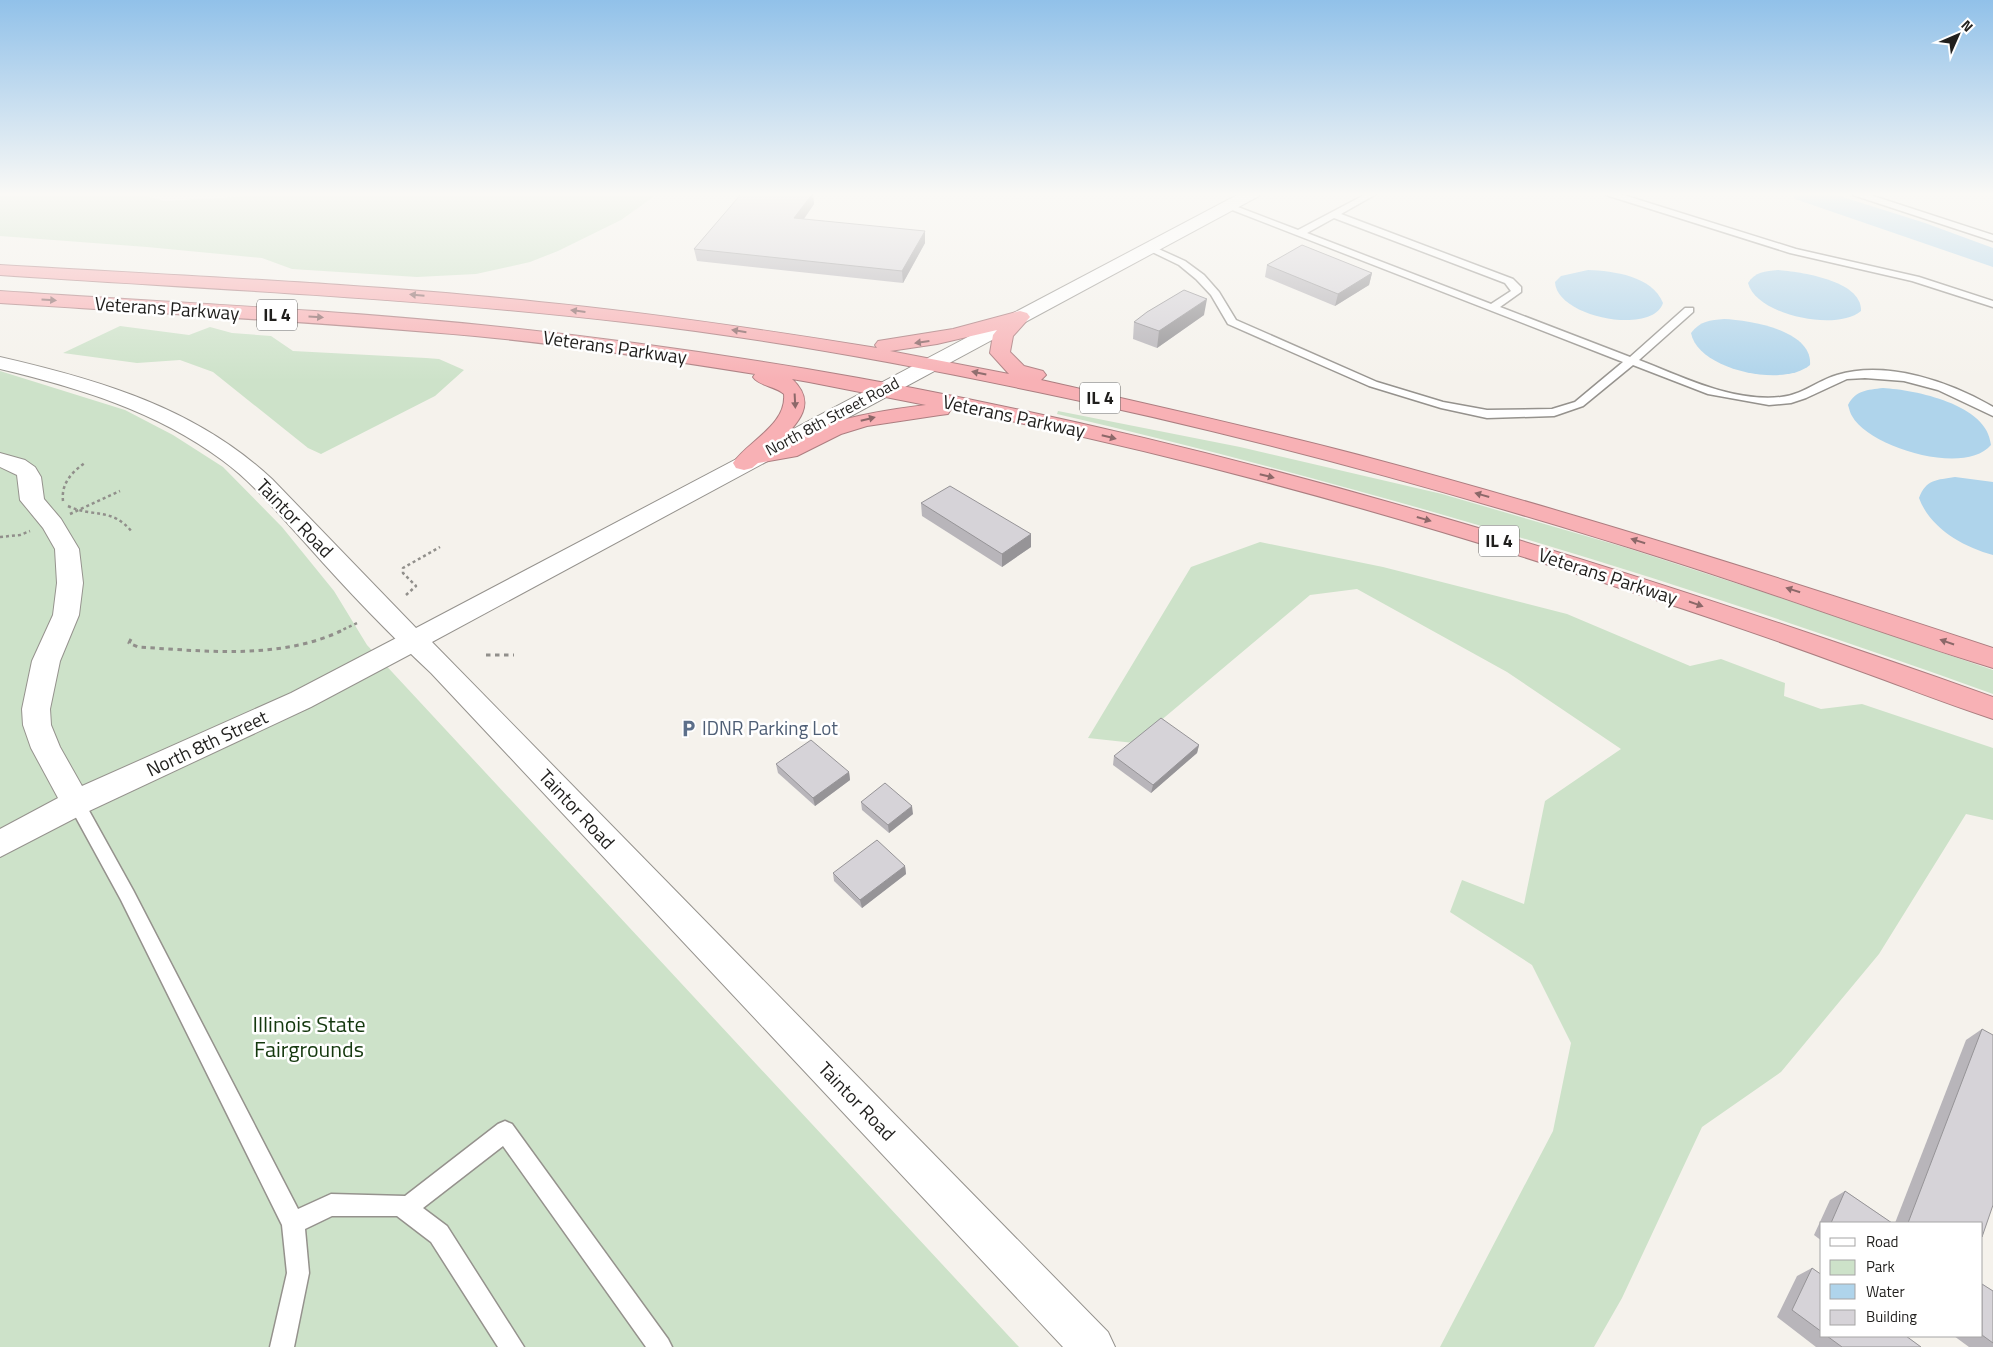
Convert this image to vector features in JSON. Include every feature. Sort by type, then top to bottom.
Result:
[{"type":"highway","name":"Veterans Parkway","points":[[0,270],[386,292],[625,316],[788,339],[933,364],[1120,402],[1266,436],[1445,484],[1636,540],[1818,598],[1993,658]]},
{"type":"highway","name":"Veterans Parkway","points":[[0,297],[414,324],[554,338],[778,370],[994,410],[1272,477],[1508,544],[1624,580],[1893,671],[1993,708]]},
{"type":"highway","points":[[788,339],[871,346],[915,343],[970,332],[1020,317]]},
{"type":"highway","points":[[1020,317],[1003,335],[1000,346],[1000,353],[1004,359],[1017,370],[1222,417],[1266,436]]},
{"type":"highway","points":[[498,332],[535,330],[586,334],[754,351],[868,366],[904,368],[933,364]]},
{"type":"highway","points":[[554,338],[592,351],[776,379],[790,386],[797,399],[794,412],[750,460]]},
{"type":"highway","points":[[884,389],[910,385],[947,386],[1085,410],[1278,449],[1304,446]]},
{"type":"highway","points":[[750,460],[789,451],[833,429],[885,415],[932,409],[994,410]]},
{"type":"street","name":"North 8th Street Road","points":[[413,641],[1134,256]]},
{"type":"street","name":"Taintor Road","points":[[0,362],[78,381],[131,400],[175,420],[208,440],[252,474],[413,641],[441,666],[1093,1347]]},
{"type":"street","points":[[0,460],[14,463],[27,470],[32,480],[32,500],[54,524],[67,549],[70,583],[66,615],[46,661],[36,709],[37,725],[46,748],[76,804]]},
{"type":"street","name":"North 8th Street","points":[[0,844],[76,804],[301,700],[413,641]]},
{"type":"lane","points":[[1155,256],[1178,269],[1222,307],[1232,322],[1373,384],[1408,396],[1468,412],[1524,416],[1567,408],[1588,398],[1689,310]]},
{"type":"lane","points":[[1359,256],[1704,390],[1750,399],[1786,400],[1801,397],[1832,380],[1846,376],[1866,375],[1907,379],[1952,392],[1993,412]]},
{"type":"lane","points":[[1443,256],[1510,281],[1516,287],[1516,292],[1492,308]]},
{"type":"lane","points":[[1813,256],[1915,280],[1993,304]]},
{"type":"lane","points":[[76,804],[127,895],[293,1224],[298,1273],[282,1347]]},
{"type":"lane","points":[[405,1209],[505,1131],[660,1347]]},
{"type":"lane","points":[[293,1224],[331,1205],[401,1206],[439,1234],[512,1347]]},
{"type":"path","points":[[86,462],[72,473],[62,494],[66,504],[79,510],[113,515],[128,526],[132,532]]},
{"type":"path","points":[[66,516],[120,491]]},
{"type":"path","points":[[0,537],[20,535],[33,530]]},
{"type":"path","points":[[406,595],[416,586],[403,573],[403,568],[440,547]]},
{"type":"path","points":[[131,639],[129,643],[132,646],[160,648],[206,650],[272,649],[323,639],[356,623]]},
{"type":"path","points":[[486,655],[514,655]]},
{"type":"green space","points":[[240,256],[546,256],[530,262],[476,274],[417,277],[292,269],[262,258]]},
{"type":"green space","points":[[120,326],[189,335],[210,327],[232,333],[271,336],[293,351],[439,359],[464,370],[435,396],[321,454],[308,448],[213,372],[180,360],[137,363],[63,353]]},
{"type":"green space","name":"Illinois State Fairgrounds","points":[[0,371],[125,410],[173,435],[223,467],[282,527],[334,591],[367,645],[1019,1347],[0,1347]]},
{"type":"green space","points":[[1058,411],[1240,447],[1442,494],[1627,548],[1993,670],[1993,694],[1762,614],[1529,540],[1294,473],[1057,414]]},
{"type":"green space","points":[[1260,542],[1383,567],[1567,614],[1690,666],[1721,659],[1785,683],[1784,696],[1821,709],[1862,704],[1993,748],[1993,820],[1966,814],[1879,954],[1781,1072],[1702,1127],[1622,1298],[1594,1347],[1440,1347],[1553,1131],[1571,1043],[1532,965],[1450,912],[1462,880],[1524,904],[1545,801],[1621,749],[1507,672],[1357,589],[1310,595],[1134,743],[1088,738],[1191,567]]},
{"type":"water","points":[[1588,270],[1620,274],[1641,281],[1658,294],[1663,303],[1655,313],[1642,319],[1605,318],[1587,313],[1571,305],[1559,294],[1555,282],[1561,276]]},
{"type":"water","points":[[1778,270],[1814,276],[1841,285],[1852,292],[1859,300],[1861,311],[1849,317],[1834,320],[1816,320],[1798,317],[1766,304],[1754,294],[1748,283],[1754,276]]},
{"type":"water","points":[[1724,319],[1763,325],[1791,335],[1801,343],[1808,353],[1810,365],[1797,372],[1781,375],[1762,375],[1743,372],[1709,357],[1697,346],[1691,333],[1698,326],[1706,322]]},
{"type":"water","points":[[1883,388],[1930,396],[1964,409],[1977,419],[1987,431],[1991,445],[1978,454],[1961,458],[1940,458],[1918,454],[1878,438],[1862,428],[1852,416],[1848,405],[1858,394],[1867,390]]},
{"type":"water","points":[[1955,477],[1993,482],[1993,555],[1970,547],[1949,535],[1939,527],[1924,509],[1919,498],[1925,487],[1933,482]]},
{"type":"building","points":[[759,256],[911,256],[902,271]]},
{"type":"building","points":[[1283,256],[1329,256],[1372,273],[1338,294],[1267,265]]},
{"type":"building","points":[[1184,290],[1207,299],[1159,331],[1134,322],[1147,312]]},
{"type":"building","points":[[950,486],[1031,534],[1002,554],[921,503]]},
{"type":"building","points":[[1161,718],[1199,745],[1153,785],[1114,756]]},
{"type":"building","points":[[811,740],[849,772],[813,798],[776,764]]},
{"type":"building","points":[[885,783],[912,806],[888,825],[861,802]]},
{"type":"building","points":[[877,840],[905,866],[860,900],[833,873]]},
{"type":"building","points":[[1982,1029],[1993,1035],[1993,1205],[1983,1234],[1983,1222],[1908,1222]]},
{"type":"building","points":[[1845,1191],[1891,1222],[1831,1222]]},
{"type":"building","points":[[1812,1268],[1820,1274],[1820,1331],[1792,1310]]},
{"type":"building","points":[[1983,1285],[1993,1291],[1993,1343],[1983,1336]]},
{"type":"building","points":[[1828,1337],[1907,1337],[1921,1347],[1842,1347]]},
{"type":"waterway","points":[[1987,256],[1993,258]]},
{"type":"place","name":"IDNR Parking Lot","points":[[688,728]]}]
